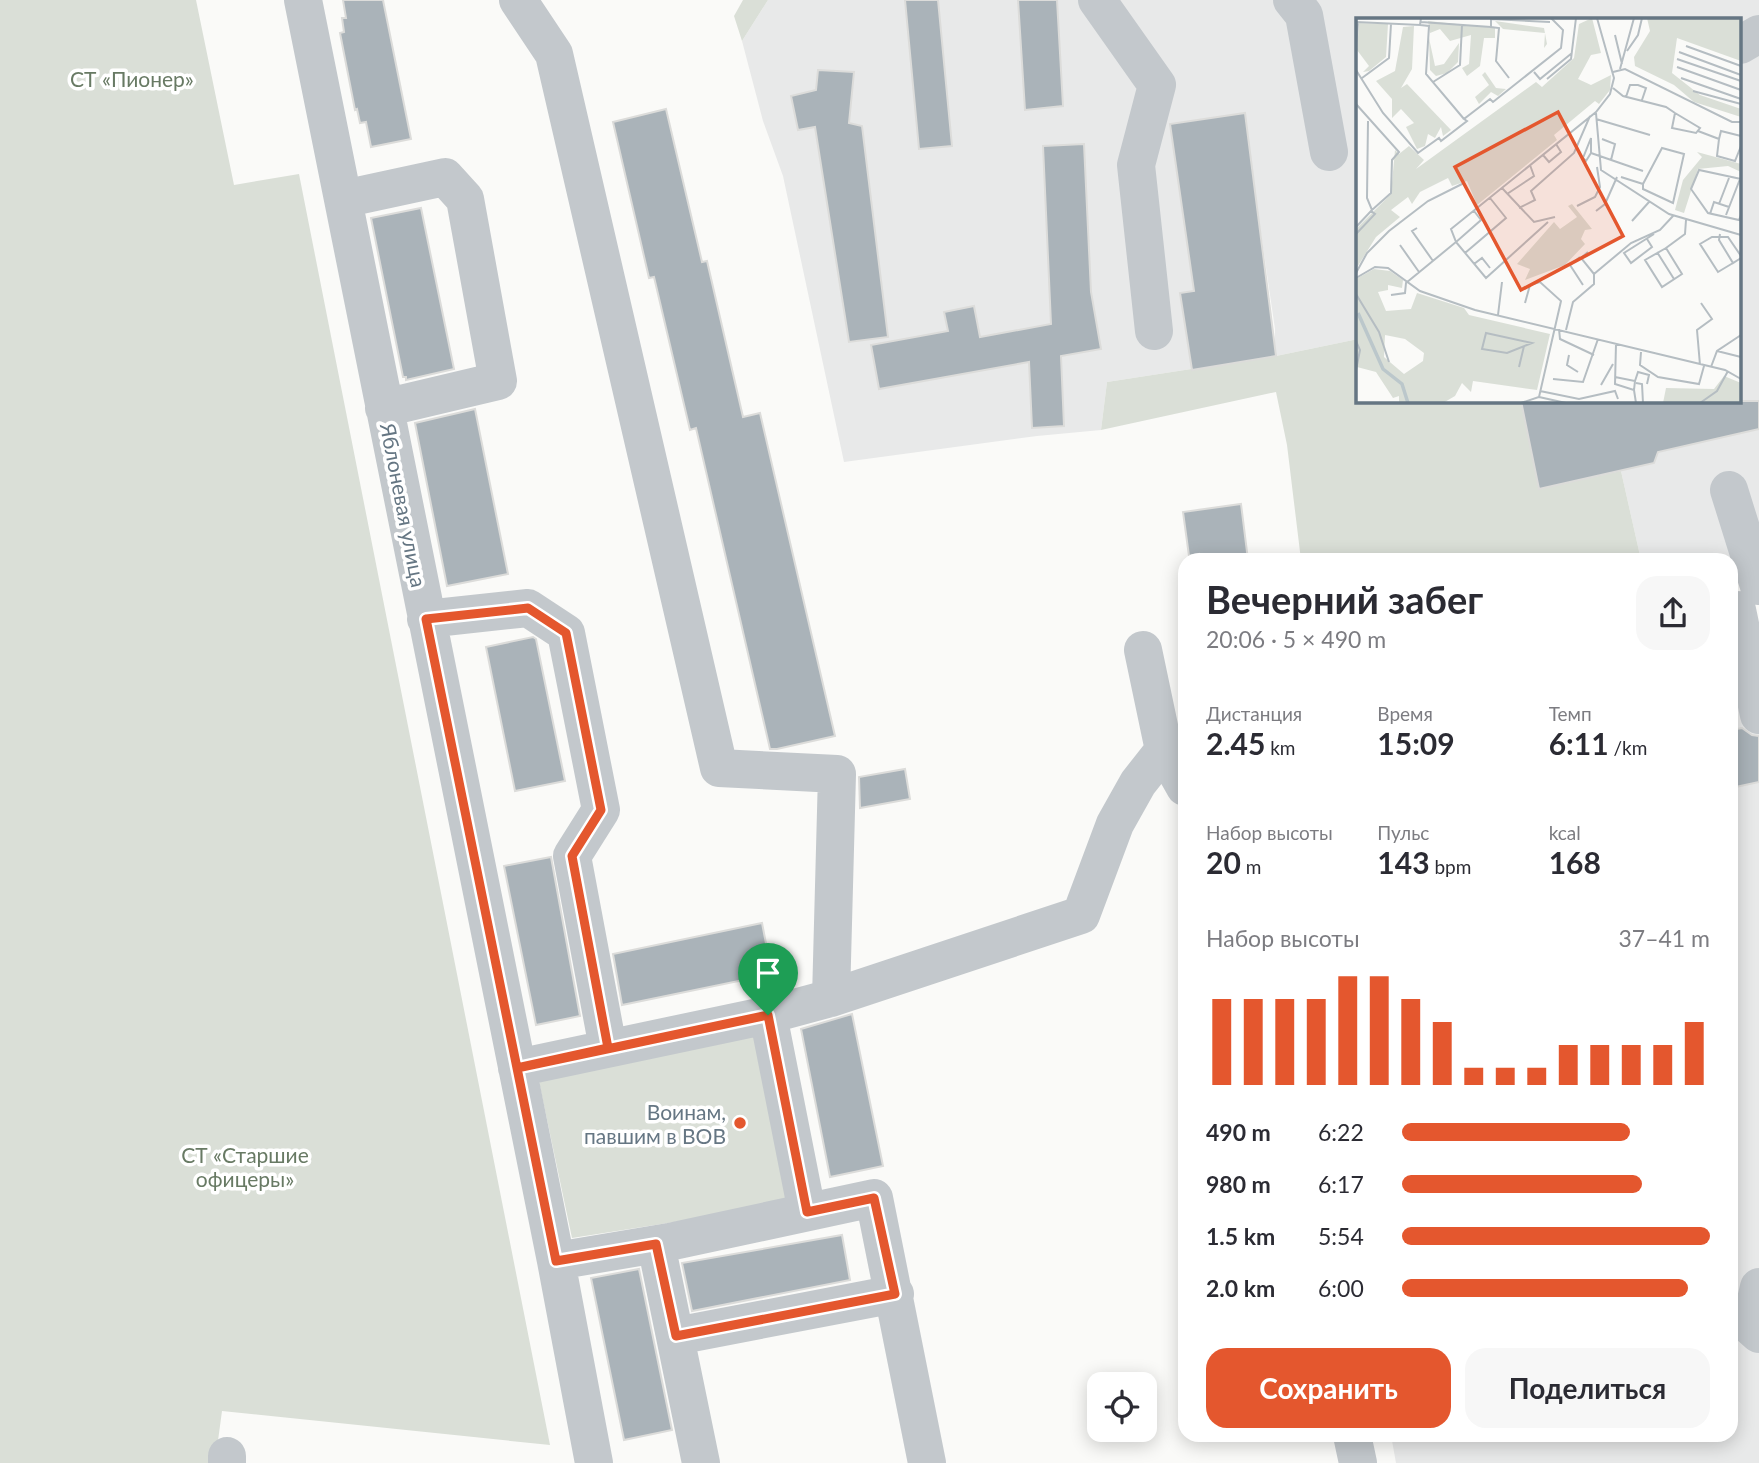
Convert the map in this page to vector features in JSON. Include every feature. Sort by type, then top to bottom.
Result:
[{"type":"street","name":"Яблоневая улица","points":[[303,0],[556,1261],[594,1463]]},
{"type":"street","points":[[518,0],[554,54],[719,768],[837,774],[831,998]]},
{"type":"street","points":[[1097,0],[1157,85],[1136,166],[1154,331]]},
{"type":"street","points":[[1292,0],[1304,15],[1329,152]]},
{"type":"street","points":[[1742,44],[1759,34]]},
{"type":"street","points":[[343,199],[445,177],[465,200],[498,381],[384,408]]},
{"type":"street","points":[[1729,490],[1759,715]]},
{"type":"street","points":[[426,619],[528,608],[566,633],[601,810],[572,856],[608,1048]]},
{"type":"street","points":[[1143,650],[1164,750],[1178,775]]},
{"type":"street","points":[[517,1068],[768,1015],[831,998],[1081,915],[1115,824],[1138,783],[1164,750]]},
{"type":"street","points":[[768,1015],[807,1212]]},
{"type":"street","points":[[556,1261],[656,1244],[874,1198],[895,1294],[924,1462]]},
{"type":"street","points":[[656,1244],[701,1463]]},
{"type":"street","points":[[1759,1287],[1751,1326],[1759,1335]]},
{"type":"street","points":[[676,1336],[895,1294]]},
{"type":"street","points":[[1354,1442],[1358,1463]]},
{"type":"shaded area","points":[[768,0],[1759,0],[1759,564],[1738,568],[1738,553],[1639,553],[1621,471],[1539,489],[1521,402],[1742,402],[1742,18],[1356,18],[1356,339],[1276,356],[1107,382],[1101,430],[844,462],[783,176],[763,121],[742,41]],"holes":[[[1259,220],[1275,329],[1275,343]]]},
{"type":"shaded area","points":[[1759,625],[1759,1463],[1396,1463],[1392,1442],[1738,1442],[1738,630]]},
{"type":"green space","name":"СТ «Старшие офицеры»","points":[[0,0],[196,0],[234,185],[299,174],[550,1445],[222,1411],[215,1463],[0,1463]]},
{"type":"green space","points":[[743,0],[768,0],[742,41],[734,16]]},
{"type":"green space","points":[[1356,339],[1356,402],[1521,402],[1539,489],[1621,471],[1639,553],[1300,553],[1287,445],[1276,392],[1101,430],[1107,382],[1276,356]]},
{"type":"green space","points":[[755,1029],[789,1204],[572,1238],[538,1077]]},
{"type":"building","points":[[343,0],[383,0],[411,139],[371,147],[366,122],[360,123],[357,109],[355,110],[340,33],[344,32],[342,18],[346,18]]},
{"type":"building","points":[[905,0],[938,0],[952,146],[919,149]]},
{"type":"building","points":[[1018,0],[1057,0],[1063,106],[1025,110]]},
{"type":"building","points":[[818,70],[854,72],[849,123],[862,126],[888,337],[849,342],[815,127],[798,130],[791,96],[816,90]]},
{"type":"building","points":[[666,109],[702,262],[707,261],[743,417],[760,413],[835,736],[777,749],[770,749],[696,428],[690,430],[654,277],[649,278],[613,122]]},
{"type":"building","points":[[1245,113],[1276,356],[1192,370],[1180,293],[1194,291],[1170,124]]},
{"type":"building","points":[[1084,144],[1091,292],[1101,349],[1061,356],[1064,426],[1032,428],[1029,362],[879,389],[871,345],[948,331],[944,312],[974,306],[980,337],[1051,324],[1043,146]]},
{"type":"building","points":[[421,208],[454,369],[406,380],[406,377],[403,377],[371,218]]},
{"type":"building","points":[[1759,401],[1759,429],[1658,452],[1654,463],[1539,489],[1521,402]]},
{"type":"building","points":[[475,409],[508,574],[447,586],[415,423]]},
{"type":"building","points":[[1241,504],[1247,553],[1189,553],[1183,512]]},
{"type":"building","points":[[533,637],[536,639],[565,781],[515,791],[486,647]]},
{"type":"building","points":[[1738,729],[1759,736],[1759,782],[1738,786]]},
{"type":"building","points":[[905,769],[910,799],[860,808],[859,777]]},
{"type":"building","points":[[551,857],[580,1016],[536,1025],[504,866]]},
{"type":"building","points":[[762,923],[772,974],[622,1005],[613,954]]},
{"type":"building","points":[[852,1014],[883,1166],[830,1177],[801,1029]]},
{"type":"building","points":[[842,1235],[850,1280],[692,1311],[682,1263]]},
{"type":"building","points":[[639,1269],[672,1430],[624,1440],[591,1278]]},
{"type":"place","name":"Воинам, павшим в ВОВ","points":[[740,1123]]},
{"type":"route","points":[[768,1015],[517,1068],[426,619],[528,608],[566,633],[601,810],[572,856],[608,1048],[517,1068],[556,1261],[656,1244],[676,1336],[895,1294],[874,1198],[807,1212],[768,1015]]},
{"type":"park label","name":"СТ «Пионер»","points":[[132,78]]}]
